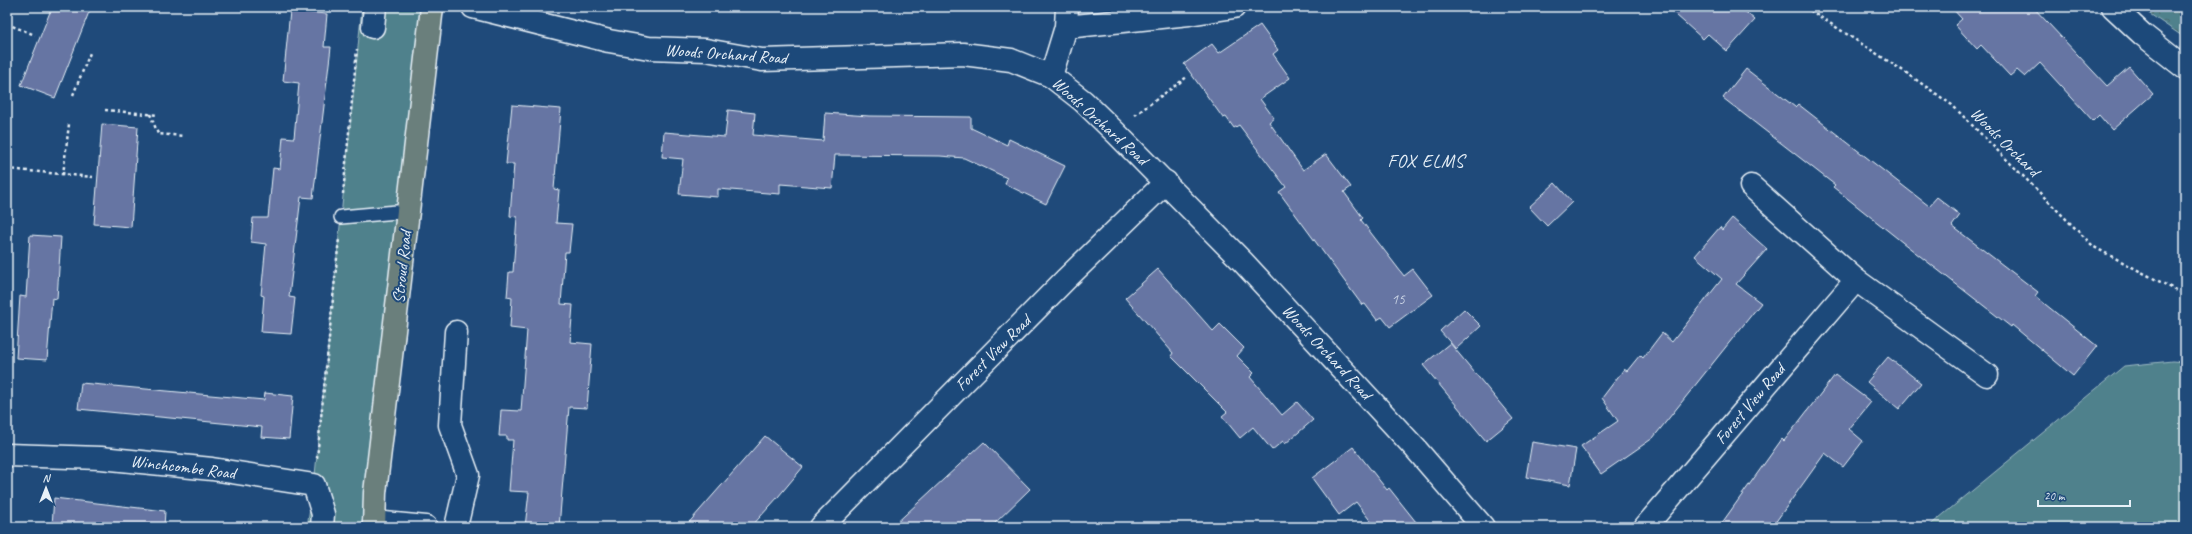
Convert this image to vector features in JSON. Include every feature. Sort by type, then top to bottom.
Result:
[{"type":"main road","name":"Stroud Road","points":[[374,524],[375,493],[432,7]]},
{"type":"street","name":"Woods Orchard Road","points":[[473,7],[609,41],[649,48],[706,50],[762,60],[963,54],[1011,60],[1052,76],[1083,100],[1166,182],[1370,398],[1483,527]]},
{"type":"street","points":[[1052,76],[1066,17],[1189,14],[1234,7]]},
{"type":"street","points":[[2113,7],[2142,34],[2185,68]]},
{"type":"street","name":"Forest View Road","points":[[821,527],[1066,279],[1166,182]]},
{"type":"street","points":[[1751,186],[1856,280],[1987,375]]},
{"type":"street","name":"Forest View Road","points":[[1645,527],[1856,280]]},
{"type":"street","points":[[456,332],[450,425],[468,475],[456,527]]},
{"type":"street","name":"Winchcombe Road","points":[[7,455],[102,458],[212,469],[314,485]]},
{"type":"street","points":[[314,485],[323,514],[322,527]]},
{"type":"street","points":[[374,524],[426,527]]},
{"type":"lane","points":[[341,217],[408,211]]},
{"type":"path","name":"Woods Orchard","points":[[1805,7],[1952,105],[2094,246],[2185,295]]},
{"type":"path","points":[[7,24],[35,35]]},
{"type":"path","points":[[314,485],[358,46]]},
{"type":"path","points":[[73,95],[90,53]]},
{"type":"path","points":[[1116,133],[1138,112],[1187,78]]},
{"type":"path","points":[[105,110],[158,115]]},
{"type":"path","points":[[149,114],[158,134],[184,136]]},
{"type":"path","points":[[63,175],[69,124]]},
{"type":"path","points":[[7,169],[93,177]]},
{"type":"green space","points":[[362,7],[432,7],[374,527],[307,527],[314,485]]},
{"type":"green space","points":[[2140,7],[2185,7],[2185,38],[2144,10]]},
{"type":"green space","points":[[2172,361],[2185,362],[2185,527],[1928,527],[2124,366]]},
{"type":"building","points":[[52,7],[91,7],[55,98],[21,85]]},
{"type":"building","points":[[1667,7],[1740,7],[1755,20],[1727,51],[1708,34],[1703,39]]},
{"type":"building","points":[[1951,7],[2033,7],[2107,86],[2129,67],[2153,94],[2112,130],[2099,115],[2093,121],[2040,63],[2025,77],[2017,70],[2010,76],[1981,45],[1977,49],[1955,25],[1962,19]]},
{"type":"building","points":[[290,11],[327,14],[324,47],[331,47],[313,198],[301,197],[289,297],[295,298],[291,334],[261,332],[264,296],[261,295],[266,244],[251,242],[253,218],[268,218],[273,168],[280,169],[283,137],[294,138],[299,83],[283,81]]},
{"type":"building","points":[[1260,25],[1278,50],[1273,54],[1290,78],[1260,99],[1274,118],[1269,122],[1303,170],[1326,154],[1351,187],[1344,192],[1363,218],[1361,220],[1404,276],[1413,269],[1433,295],[1390,327],[1382,317],[1377,320],[1365,304],[1362,305],[1279,192],[1286,187],[1239,125],[1234,128],[1226,117],[1223,118],[1184,64],[1212,44],[1219,53]]},
{"type":"building","points":[[1746,69],[1795,107],[1798,104],[1929,206],[1937,197],[1960,215],[1952,226],[2038,292],[2035,296],[2097,346],[2073,376],[2012,325],[2011,327],[1902,242],[1833,187],[1835,185],[1723,98]]},
{"type":"building","points":[[512,105],[561,109],[554,189],[559,190],[556,223],[572,224],[569,252],[565,252],[561,304],[573,305],[570,342],[592,344],[587,408],[569,407],[559,527],[525,527],[529,492],[509,491],[513,440],[507,440],[507,436],[499,436],[501,410],[521,411],[527,330],[510,328],[512,298],[507,297],[509,272],[513,272],[517,217],[510,216],[514,164],[506,164]]},
{"type":"building","points":[[728,110],[755,113],[753,135],[823,141],[825,113],[869,116],[971,117],[971,128],[1007,145],[1009,139],[1065,166],[1046,204],[1005,184],[1007,178],[964,158],[940,156],[835,155],[832,188],[780,184],[780,194],[718,189],[718,197],[679,194],[683,159],[662,157],[664,132],[725,137]]},
{"type":"building","points":[[102,124],[138,127],[131,227],[94,224]]},
{"type":"building","points":[[1555,183],[1572,202],[1547,226],[1529,207]]},
{"type":"building","points":[[1732,218],[1767,249],[1736,284],[1761,303],[1653,438],[1601,474],[1581,446],[1618,421],[1602,398],[1624,369],[1627,371],[1640,355],[1643,358],[1662,333],[1672,342],[1722,279],[1695,256],[1720,227],[1722,230]]},
{"type":"building","points":[[30,235],[61,237],[57,299],[52,298],[47,360],[16,358],[20,296],[26,297]]},
{"type":"building","points":[[1158,269],[1213,331],[1220,324],[1244,348],[1237,356],[1254,373],[1250,377],[1282,415],[1297,402],[1313,420],[1285,444],[1283,441],[1272,450],[1253,427],[1240,438],[1222,416],[1227,412],[1171,356],[1173,353],[1125,298]]},
{"type":"building","points":[[1464,309],[1481,326],[1456,349],[1440,331]]},
{"type":"building","points":[[1450,343],[1513,419],[1486,441],[1423,365]]},
{"type":"building","points":[[1888,357],[1921,383],[1899,409],[1867,382]]},
{"type":"building","points":[[1835,375],[1871,402],[1849,429],[1863,441],[1843,467],[1825,453],[1772,527],[1719,527],[1782,439],[1784,441]]},
{"type":"building","points":[[81,383],[264,400],[265,393],[293,396],[289,439],[261,437],[262,427],[78,409]]},
{"type":"building","points":[[765,436],[803,467],[778,497],[751,527],[685,527]]},
{"type":"building","points":[[984,442],[1030,489],[991,527],[892,527]]},
{"type":"building","points":[[1532,442],[1576,449],[1570,485],[1526,477]]},
{"type":"building","points":[[1353,447],[1387,490],[1389,488],[1420,527],[1375,527],[1356,502],[1339,515],[1312,478]]},
{"type":"building","points":[[54,498],[165,511],[164,527],[73,527],[52,525]]},
{"type":"district","name":"FOX ELMS","points":[[1426,161]]}]
